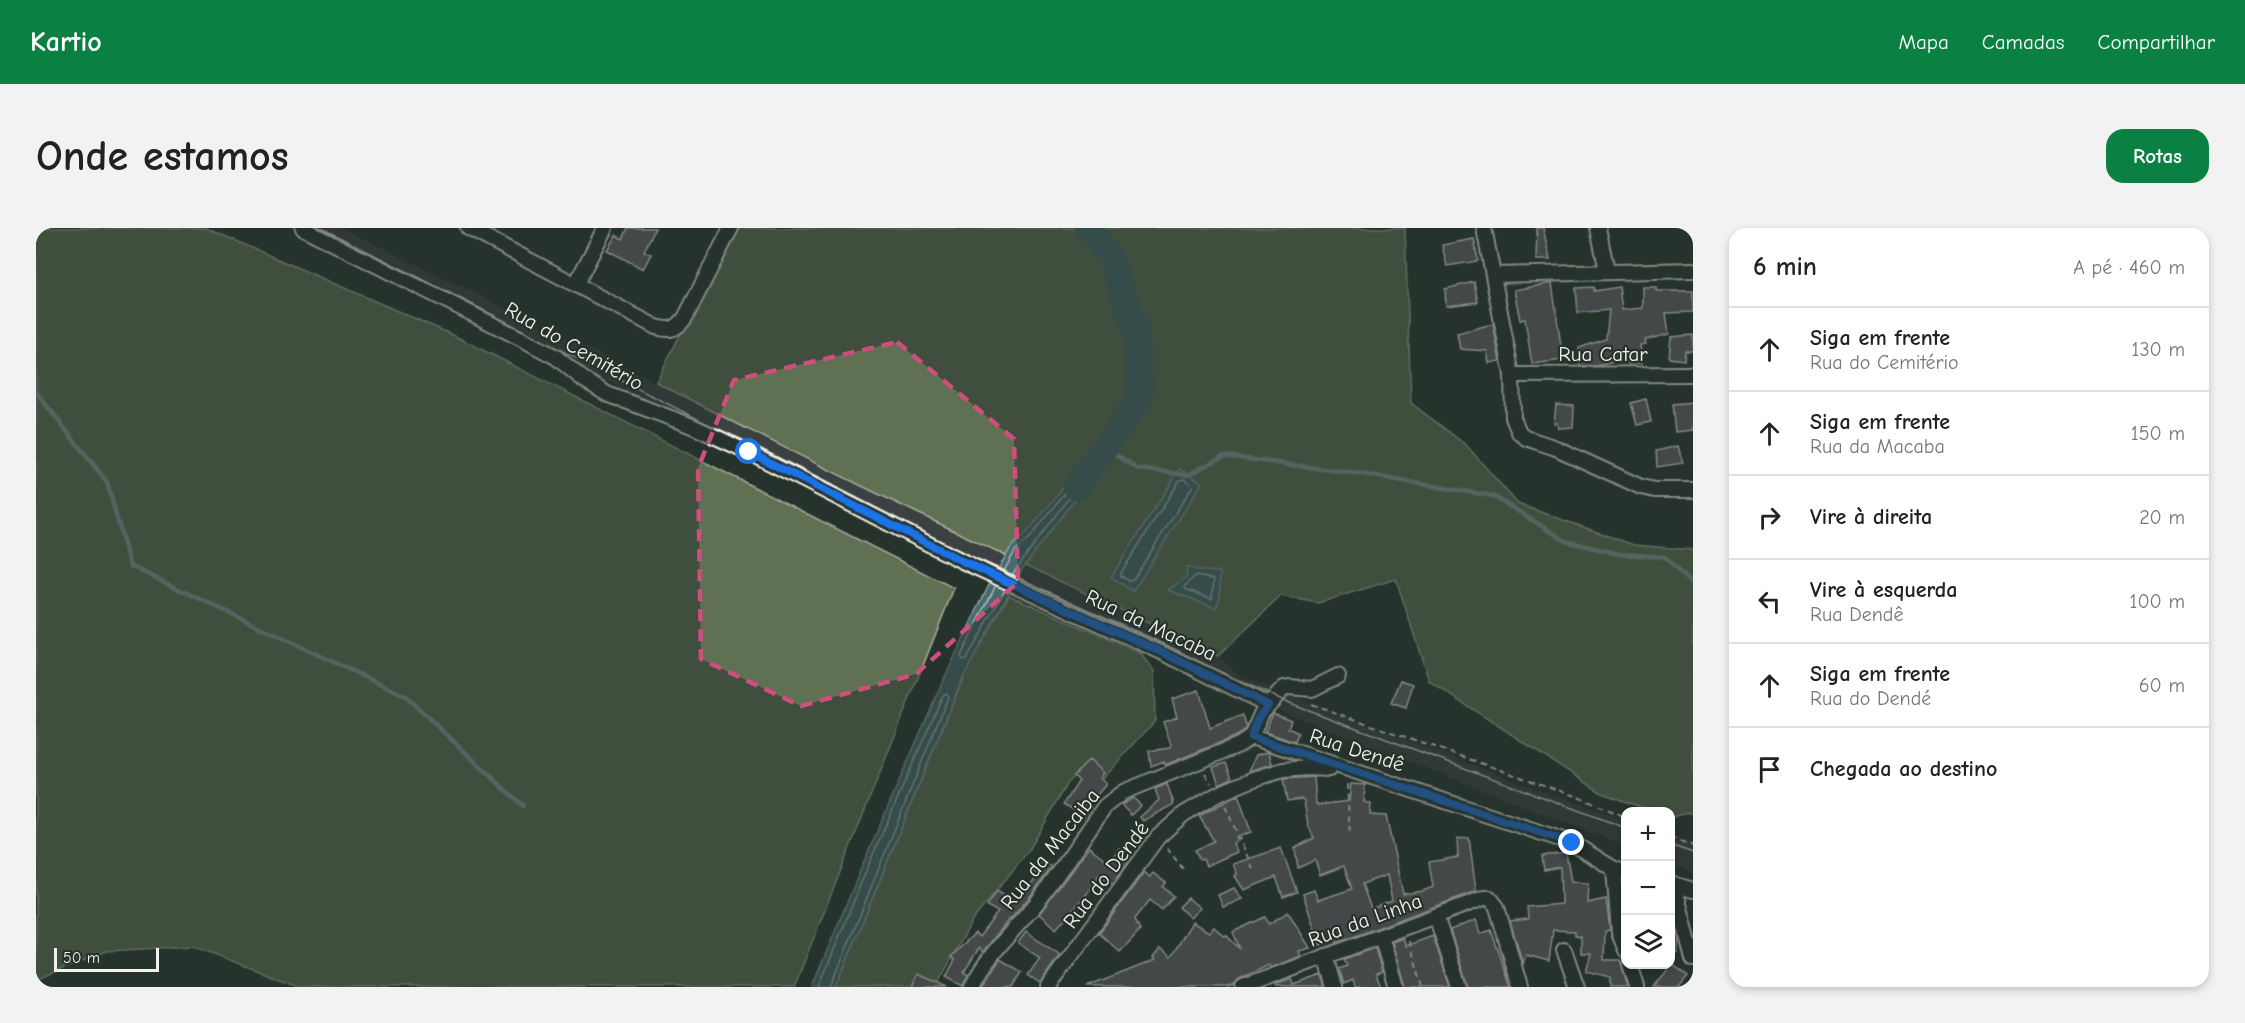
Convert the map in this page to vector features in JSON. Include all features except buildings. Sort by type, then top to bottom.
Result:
[{"type":"street","name":"Rua do Cemitério","points":[[303,228],[556,357],[584,380],[607,394],[692,426],[749,452],[1015,586]]},
{"type":"street","points":[[468,228],[484,231],[656,327],[672,330],[678,327],[685,318],[731,228]]},
{"type":"street","points":[[576,284],[605,228]]},
{"type":"street","points":[[1484,228],[1512,375],[1513,418],[1519,432],[1526,438],[1556,448],[1641,487],[1654,490],[1693,490]]},
{"type":"street","points":[[1598,228],[1607,271]]},
{"type":"street","points":[[1494,275],[1693,270]]},
{"type":"street","name":"Rua Catar","points":[[1512,375],[1693,374]]},
{"type":"street","name":"Rua da Macaba","points":[[1015,586],[1166,654],[1268,705]]},
{"type":"street","points":[[1251,737],[1257,720],[1268,705],[1287,687],[1312,689],[1338,676]]},
{"type":"street","name":"Rua da Macaiba","points":[[972,987],[1039,900],[1105,806],[1123,792],[1198,763],[1239,745],[1251,737]]},
{"type":"street","name":"Rua Dendê","points":[[1251,737],[1572,843],[1620,871]]},
{"type":"street","name":"Rua do Dendé","points":[[1048,987],[1158,837],[1185,814],[1218,794],[1283,770],[1346,769]]},
{"type":"street","points":[[1620,871],[1618,933],[1621,939]]},
{"type":"street","points":[[1675,885],[1693,890]]},
{"type":"street","points":[[1675,895],[1693,959]]},
{"type":"street","name":"Rua da Linha","points":[[1243,987],[1269,982],[1326,956],[1484,898],[1490,898],[1497,907],[1520,987]]},
{"type":"street","points":[[1436,916],[1460,987]]},
{"type":"street","points":[[1381,936],[1396,987]]},
{"type":"street","points":[[1564,950],[1577,987]]},
{"type":"street","points":[[1326,956],[1335,987]]},
{"type":"street","points":[[1632,969],[1637,987]]},
{"type":"path","points":[[1301,701],[1567,793],[1621,815]]},
{"type":"path","points":[[1198,763],[1238,831],[1252,869]]},
{"type":"path","points":[[1346,769],[1350,836]]},
{"type":"path","points":[[1158,837],[1183,868]]},
{"type":"path","points":[[1675,839],[1693,846]]},
{"type":"path","points":[[1404,928],[1423,987]]},
{"type":"highlighted area","points":[[897,342],[1014,439],[1018,582],[916,674],[801,706],[701,659],[698,468],[734,380]]},
{"type":"shaded area","points":[[307,228],[342,228],[656,382],[775,445],[1218,656],[1242,677],[1621,819],[1621,844],[1277,709],[590,373]]},
{"type":"shaded area","points":[[1675,837],[1693,842],[1693,872],[1675,865]]},
{"type":"green space","points":[[36,228],[206,228],[453,335],[954,588],[794,987],[295,987],[295,985],[193,946],[107,951],[36,980]]},
{"type":"green space","points":[[735,228],[1405,228],[1411,403],[1466,445],[1518,504],[1634,545],[1693,550],[1693,812],[1675,816],[1675,807],[1641,807],[1602,793],[1429,681],[1396,579],[1318,603],[1281,596],[1218,656],[866,488],[656,382]]},
{"type":"green space","points":[[1009,595],[1140,653],[1154,671],[1155,721],[1102,779],[1090,761],[1068,783],[1029,850],[972,921],[936,987],[836,987],[965,673]]},
{"type":"water","points":[[1091,454],[1100,467],[1021,571],[962,679],[836,987],[812,987],[942,683],[989,585],[1011,547],[1025,535]]},
{"type":"water","points":[[1180,469],[1202,483],[1133,591],[1111,577]]},
{"type":"water","points":[[1186,567],[1220,572],[1220,597],[1216,608],[1168,590],[1187,577]]},
{"type":"waterway","points":[[1076,487],[1141,397],[1136,329],[1111,260],[1088,228]]},
{"type":"waterway","points":[[36,392],[107,482],[130,566],[405,696],[523,806]]},
{"type":"waterway","points":[[1105,447],[1138,469],[1188,475],[1224,456],[1361,474],[1493,496],[1566,541],[1619,554],[1665,557],[1693,586]]},
{"type":"tram line","points":[[318,228],[1020,581],[1289,703],[1621,826]]},
{"type":"tram line","points":[[1675,847],[1693,853]]},
{"type":"route","points":[[749,452],[962,561],[1166,654],[1268,705],[1257,720],[1251,737],[1572,843]]}]
